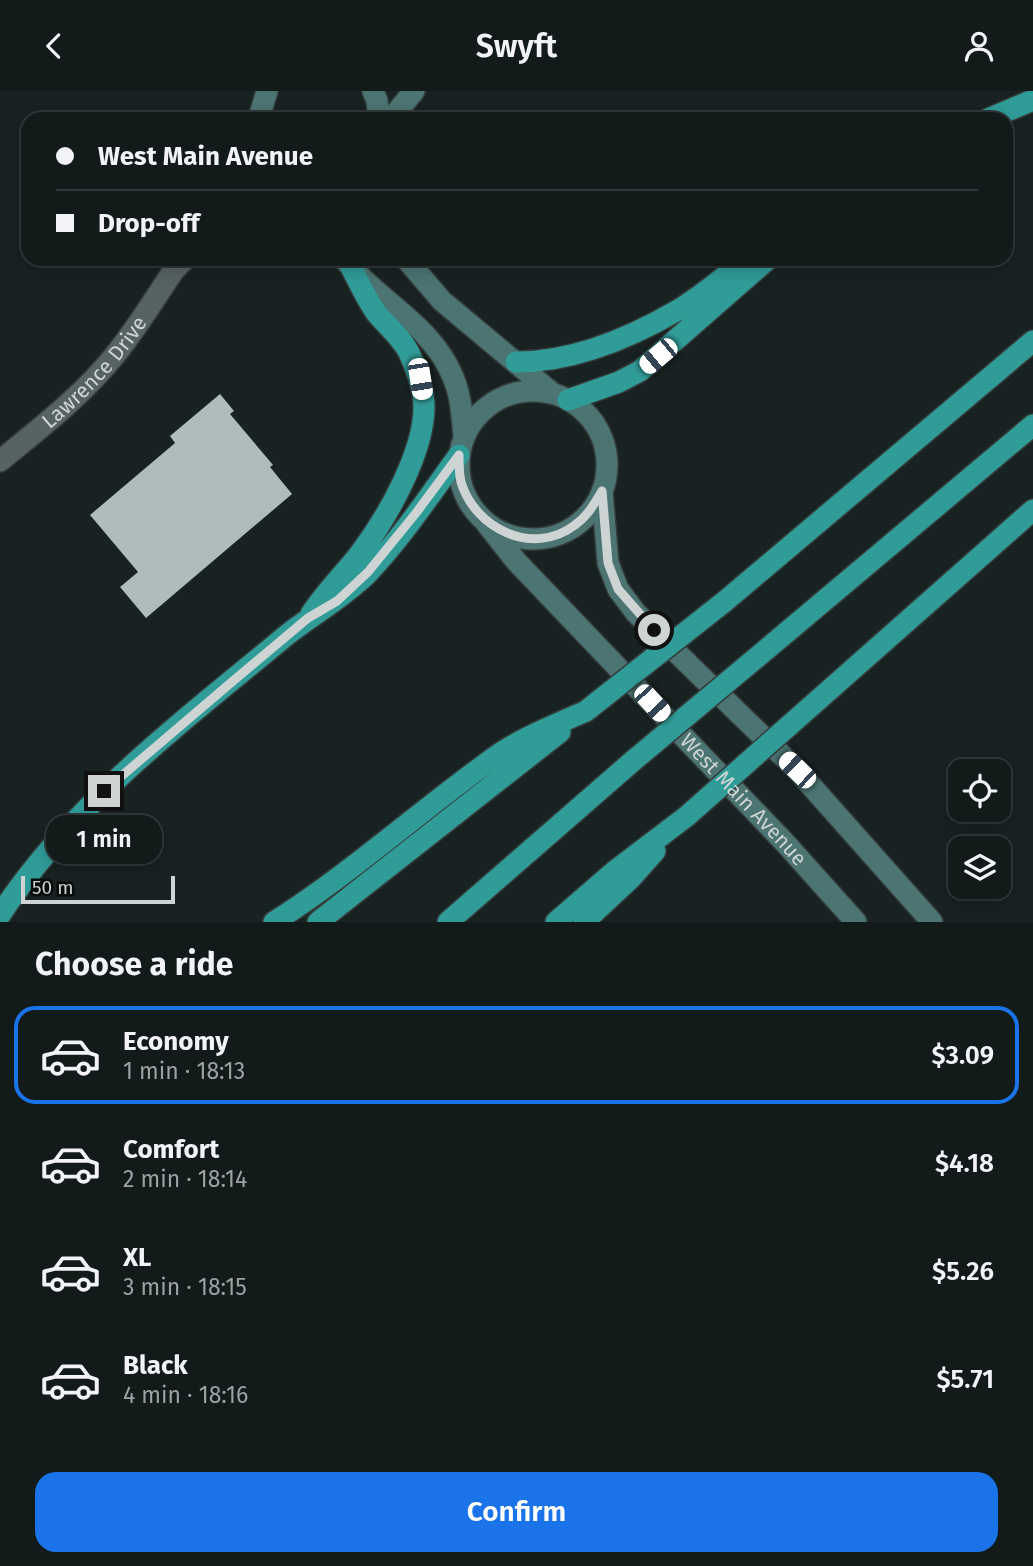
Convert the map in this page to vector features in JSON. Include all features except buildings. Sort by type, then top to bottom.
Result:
[{"type":"highway","points":[[1005,112],[1033,100]]},
{"type":"highway","points":[[308,618],[327,589],[343,574],[372,536],[406,476],[421,436],[424,406],[420,379],[409,352],[375,311],[349,266]]},
{"type":"highway","points":[[516,362],[539,362],[574,355],[627,335],[679,310],[738,266]]},
{"type":"highway","points":[[560,397],[619,382],[639,371],[760,266]]},
{"type":"highway","points":[[318,922],[724,602],[1033,341]]},
{"type":"highway","points":[[448,922],[634,759],[1033,425]]},
{"type":"highway","points":[[0,915],[49,848],[87,806],[308,618],[337,601],[368,572],[416,513],[462,446]]},
{"type":"highway","points":[[556,922],[616,870],[687,816],[1033,510]]},
{"type":"highway","points":[[274,922],[354,866],[501,753],[586,711]]},
{"type":"highway","points":[[584,922],[631,878],[687,816]]},
{"type":"main road","points":[[373,91],[378,112]]},
{"type":"main road","points":[[397,112],[414,91]]},
{"type":"main road","points":[[350,266],[442,353],[455,380],[462,446],[460,481],[470,504],[486,523],[507,534],[529,539],[552,536],[573,527],[591,511],[602,491],[607,471],[605,450],[598,430],[585,413],[560,397],[442,301],[412,266]]},
{"type":"main road","points":[[462,446],[475,418],[491,403],[510,394],[531,391],[560,397]]},
{"type":"main road","points":[[602,491],[608,563],[618,589],[636,613],[797,770],[932,922]]},
{"type":"main road","name":"West Main Avenue","points":[[486,523],[516,561],[768,824],[856,922]]},
{"type":"street","name":"Lawrence Drive","points":[[0,461],[61,411],[92,381],[116,354],[177,266]]},
{"type":"route","points":[[104,791],[308,618],[337,601],[368,572],[391,546],[459,455],[460,481],[470,504],[486,523],[507,534],[529,539],[552,536],[573,527],[591,511],[602,491],[608,563],[618,589],[636,613],[654,630]]}]
